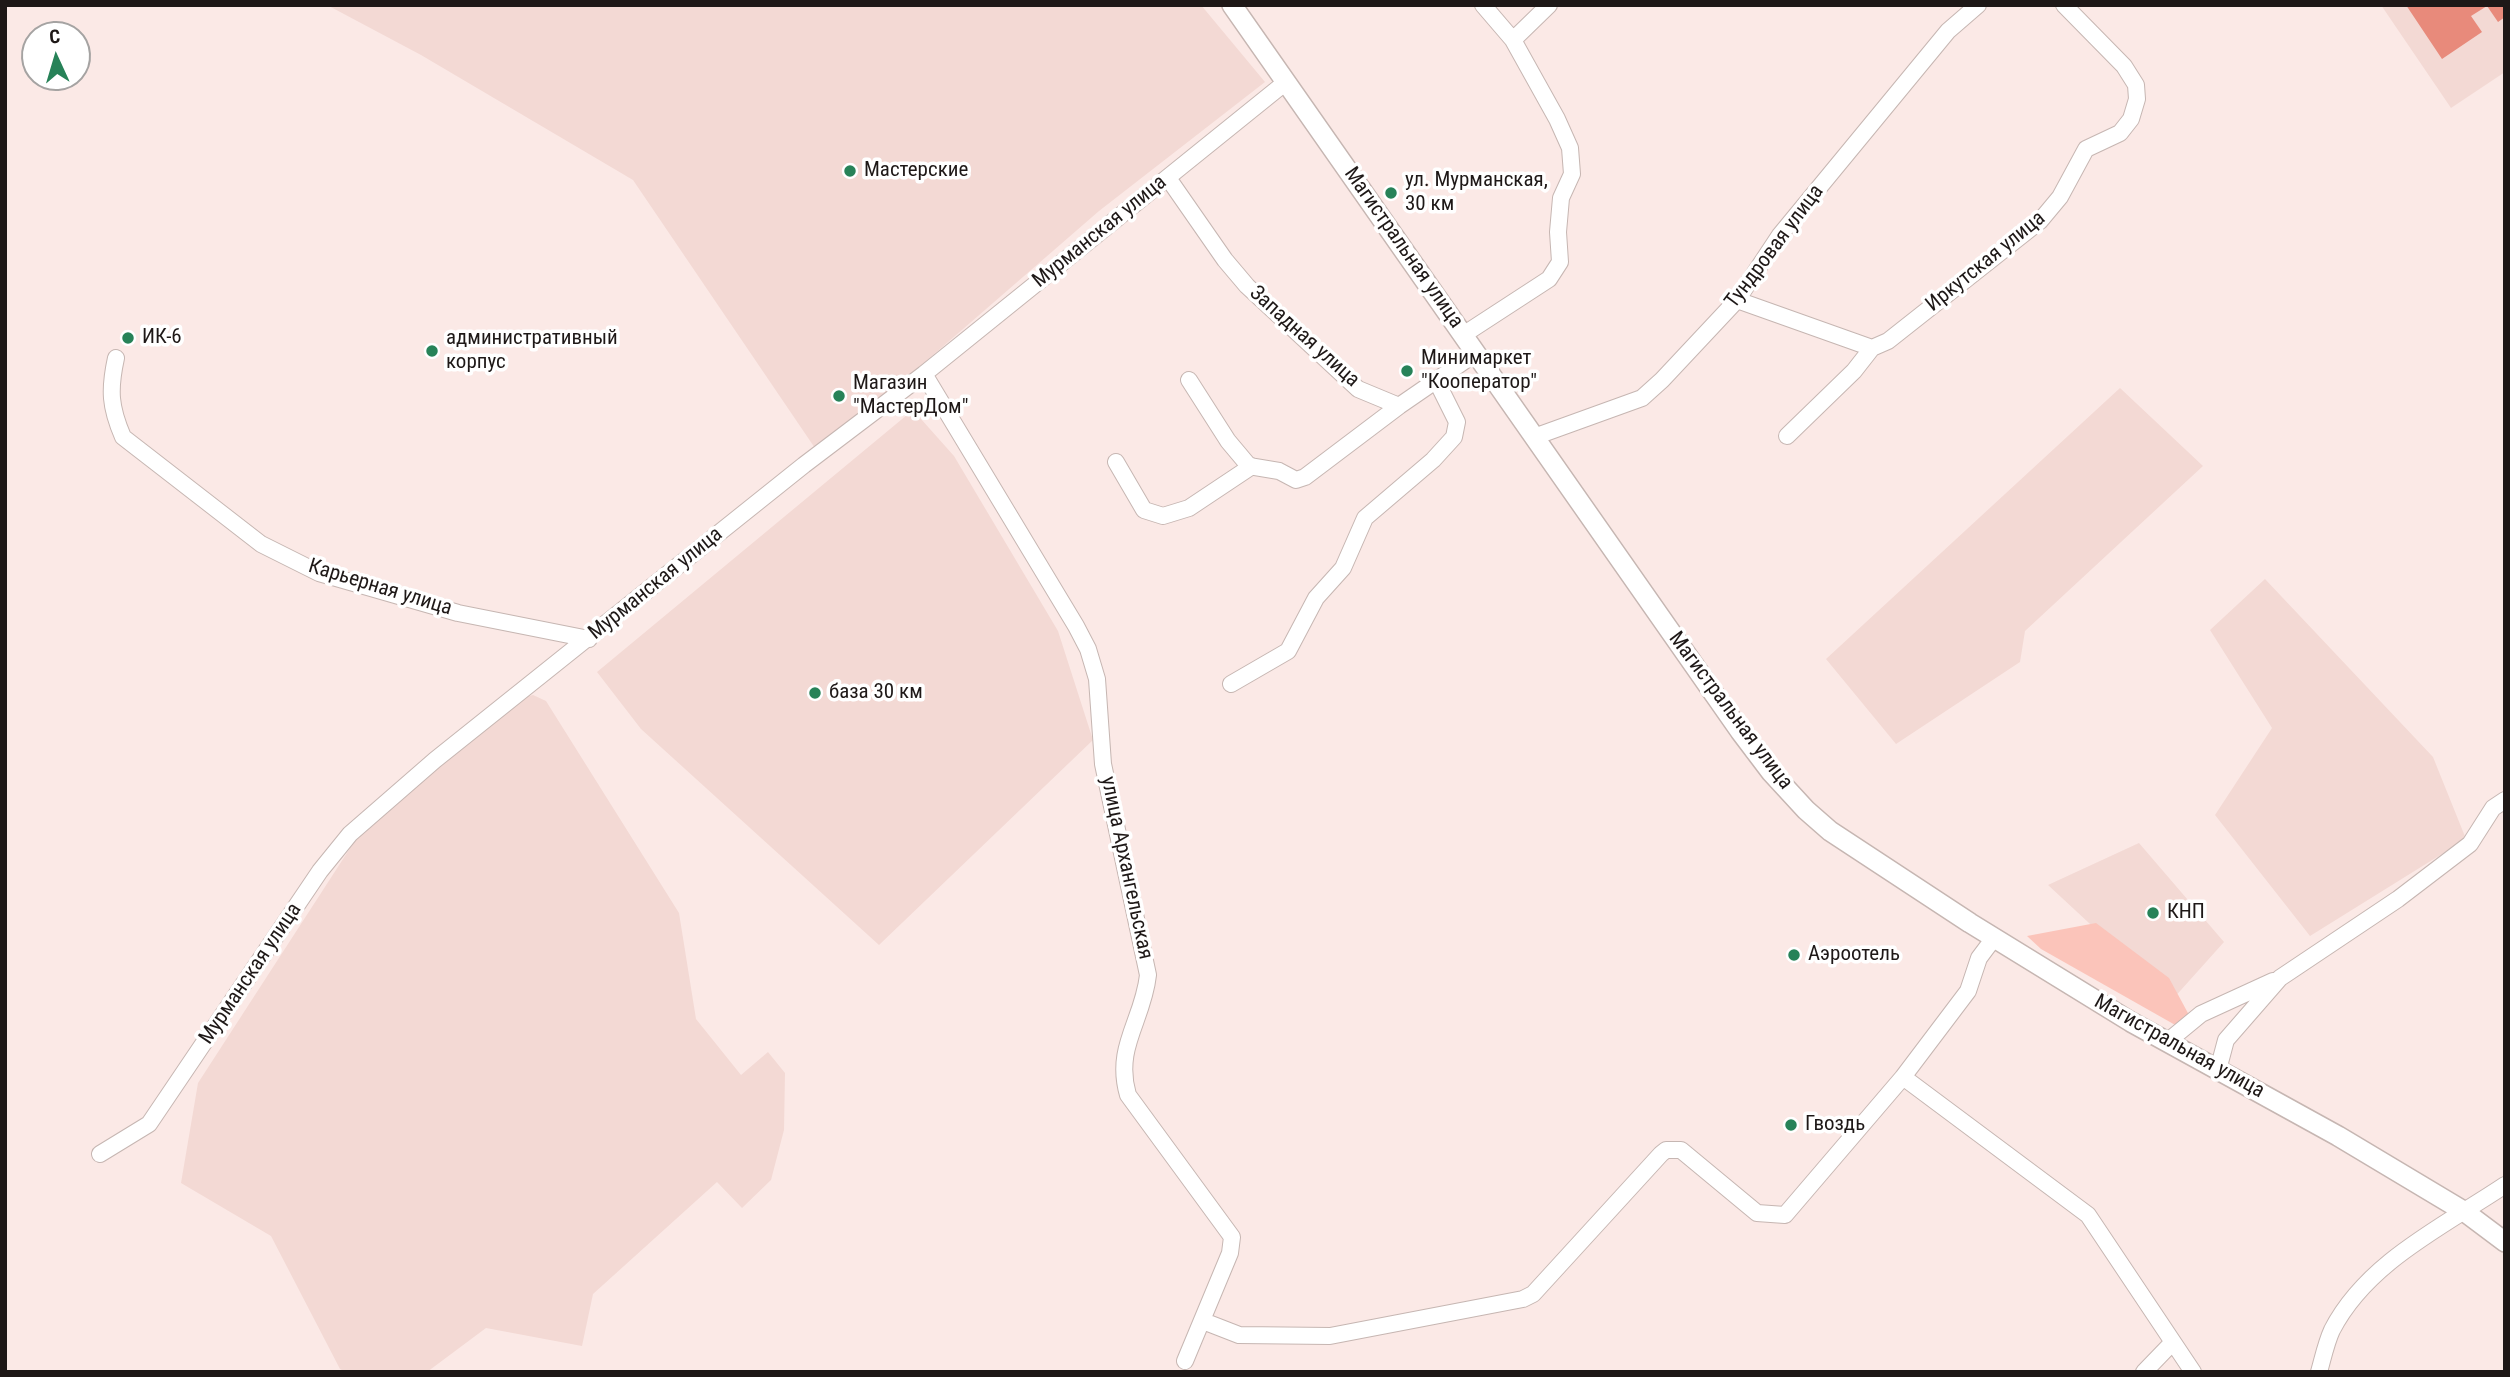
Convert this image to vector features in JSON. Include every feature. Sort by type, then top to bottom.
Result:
[{"type":"main road","name":"Магистральная улица","points":[[1232,5],[1740,731],[1771,772],[1806,810],[1830,831],[1994,938],[2167,1042],[2338,1136],[2465,1212],[2505,1242]]},
{"type":"street","points":[[1463,335],[1549,279],[1560,262],[1558,232],[1561,198],[1572,174],[1570,148],[1557,119],[1513,40],[1483,5]]},
{"type":"street","points":[[1513,40],[1549,5]]},
{"type":"street","name":"Тундровая улица","points":[[1534,437],[1642,398],[1662,380],[1737,300],[1780,235],[1948,31],[1978,5]]},
{"type":"street","name":"Иркутская улица","points":[[1787,436],[1854,371],[1871,348],[1888,341],[2040,222],[2060,197],[2086,149],[2120,133],[2131,118],[2137,99],[2136,85],[2124,66],[2064,5]]},
{"type":"street","name":"Мурманская улица","points":[[100,1154],[149,1124],[320,871],[350,834],[435,760],[804,465],[924,374],[1286,82]]},
{"type":"street","name":"Западная улица","points":[[1168,178],[1225,260],[1247,286],[1358,389],[1399,406]]},
{"type":"street","points":[[1737,300],[1871,348]]},
{"type":"street","points":[[1189,380],[1228,441],[1249,466],[1279,471],[1296,480],[1305,477],[1399,406],[1476,353]]},
{"type":"street","name":"Карьерная улица","points":[[116,358],[111,390],[112,412],[123,437],[261,544],[319,573],[458,613],[589,639]]},
{"type":"street","name":"улица Архангельская","points":[[924,374],[1076,626],[1097,679],[1103,764],[1148,975],[1146,994],[1124,1055],[1123,1078],[1128,1096],[1232,1237],[1230,1252],[1185,1361]]},
{"type":"street","points":[[1230,684],[1288,651],[1316,598],[1343,568],[1366,518],[1433,460],[1454,437],[1457,422],[1436,380]]},
{"type":"street","points":[[1116,461],[1144,510],[1164,516],[1189,508],[1252,466]]},
{"type":"street","points":[[2167,1042],[2201,1014],[2280,978],[2398,899],[2470,844],[2493,808],[2505,800]]},
{"type":"street","points":[[1203,1321],[1239,1335],[1330,1336],[1523,1299],[1533,1294],[1661,1154],[1673,1149],[1681,1150],[1757,1213],[1785,1215],[1903,1077],[1968,991],[1979,958],[1994,938]]},
{"type":"street","points":[[2218,1070],[2226,1040],[2280,978]]},
{"type":"street","points":[[1903,1077],[2088,1215],[2193,1372]]},
{"type":"street","points":[[2319,1372],[2331,1332],[2352,1299],[2377,1272],[2505,1185]]},
{"type":"street","points":[[2144,1372],[2173,1342]]},
{"type":"shaded area","points":[[327,5],[1201,5],[1265,82],[1099,211],[819,454],[633,180],[421,55]]},
{"type":"shaded area","points":[[2381,5],[2505,5],[2505,72],[2451,108]]},
{"type":"shaded area","points":[[2406,5],[2505,5],[2505,17],[2498,22],[2487,6],[2471,16],[2482,32],[2442,59]]},
{"type":"shaded area","points":[[2120,388],[2203,466],[2025,631],[2020,662],[1896,744],[1826,659]]},
{"type":"shaded area","name":"база 30 км","points":[[913,410],[954,456],[1058,631],[1093,740],[879,945],[641,729],[597,672]]},
{"type":"shaded area","points":[[2265,579],[2433,757],[2466,839],[2310,936],[2215,815],[2272,728],[2210,630]]},
{"type":"shaded area","points":[[533,695],[546,701],[679,913],[696,1019],[741,1075],[768,1052],[785,1073],[784,1130],[771,1180],[742,1208],[717,1182],[593,1294],[582,1346],[486,1328],[427,1372],[346,1372],[340,1369],[271,1236],[181,1183],[198,1083],[356,839],[384,808],[522,698]]},
{"type":"shaded area","points":[[2139,843],[2224,942],[2172,1000],[2048,885]]},
{"type":"shaded area","points":[[2096,923],[2169,978],[2189,1015],[2177,1026],[2041,949],[2027,936]]},
{"type":"place","name":"Мастерские","points":[[850,171]]},
{"type":"place","name":"ул. Мурманская, 30 км","points":[[1391,193]]},
{"type":"place","name":"ИК-6","points":[[128,338]]},
{"type":"place","name":"административный корпус","points":[[432,351]]},
{"type":"place","name":"Минимаркет \"Кооператор\"","points":[[1407,371]]},
{"type":"place","name":"Магазин \"МастерДом\"","points":[[839,396]]},
{"type":"place","name":"база 30 км","points":[[815,693]]},
{"type":"place","name":"КНП","points":[[2153,913]]},
{"type":"place","name":"Аэроотель","points":[[1794,955]]},
{"type":"place","name":"Гвоздь","points":[[1791,1125]]}]
